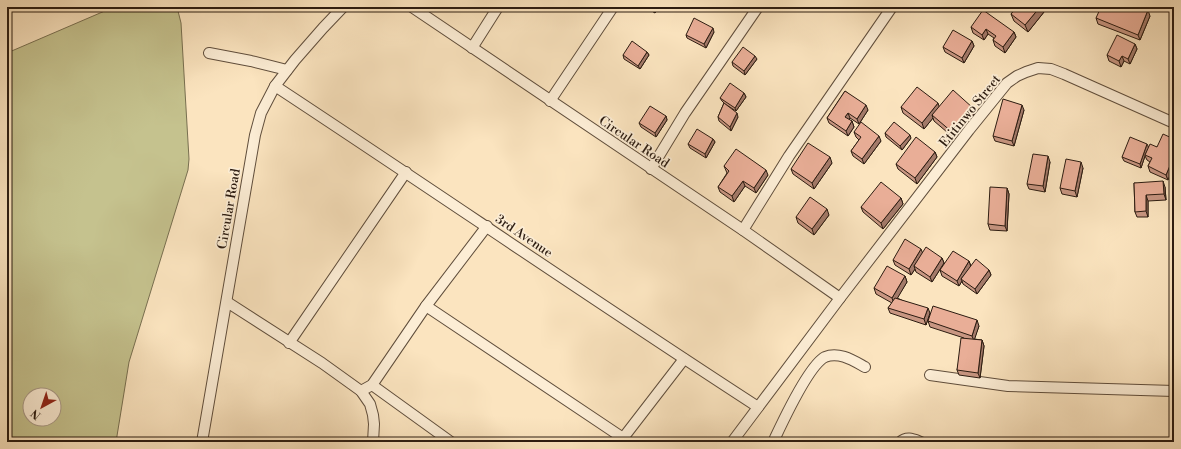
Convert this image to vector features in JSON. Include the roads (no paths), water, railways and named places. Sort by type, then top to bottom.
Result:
[{"type":"street","name":"Circular Road","points":[[202,442],[255,135],[261,113],[275,86],[287,70],[343,7]]},
{"type":"street","name":"Circular Road","points":[[412,7],[743,230],[840,298]]},
{"type":"street","points":[[472,48],[498,7]]},
{"type":"street","points":[[550,101],[613,7]]},
{"type":"street","points":[[650,168],[685,113],[758,7]]},
{"type":"street","points":[[743,230],[789,156],[892,7]]},
{"type":"street","points":[[209,53],[287,70]]},
{"type":"street","name":"Etitinwo Street","points":[[732,442],[840,298],[1007,83],[1017,76],[1038,68],[1051,69],[1174,123]]},
{"type":"street","name":"3rd Avenue","points":[[275,86],[758,407]]},
{"type":"street","points":[[289,343],[406,172]]},
{"type":"street","points":[[360,391],[372,385],[426,306],[486,226]]},
{"type":"street","points":[[227,302],[322,363],[360,391],[370,404],[373,414],[373,442]]},
{"type":"street","points":[[426,306],[622,440],[684,359]]},
{"type":"street","points":[[774,442],[786,414],[818,362],[826,357],[844,356],[865,368]]},
{"type":"street","points":[[930,375],[1008,386],[1174,391]]},
{"type":"street","points":[[372,385],[450,442]]},
{"type":"street","points":[[900,442],[905,438],[910,438],[921,442]]}]
